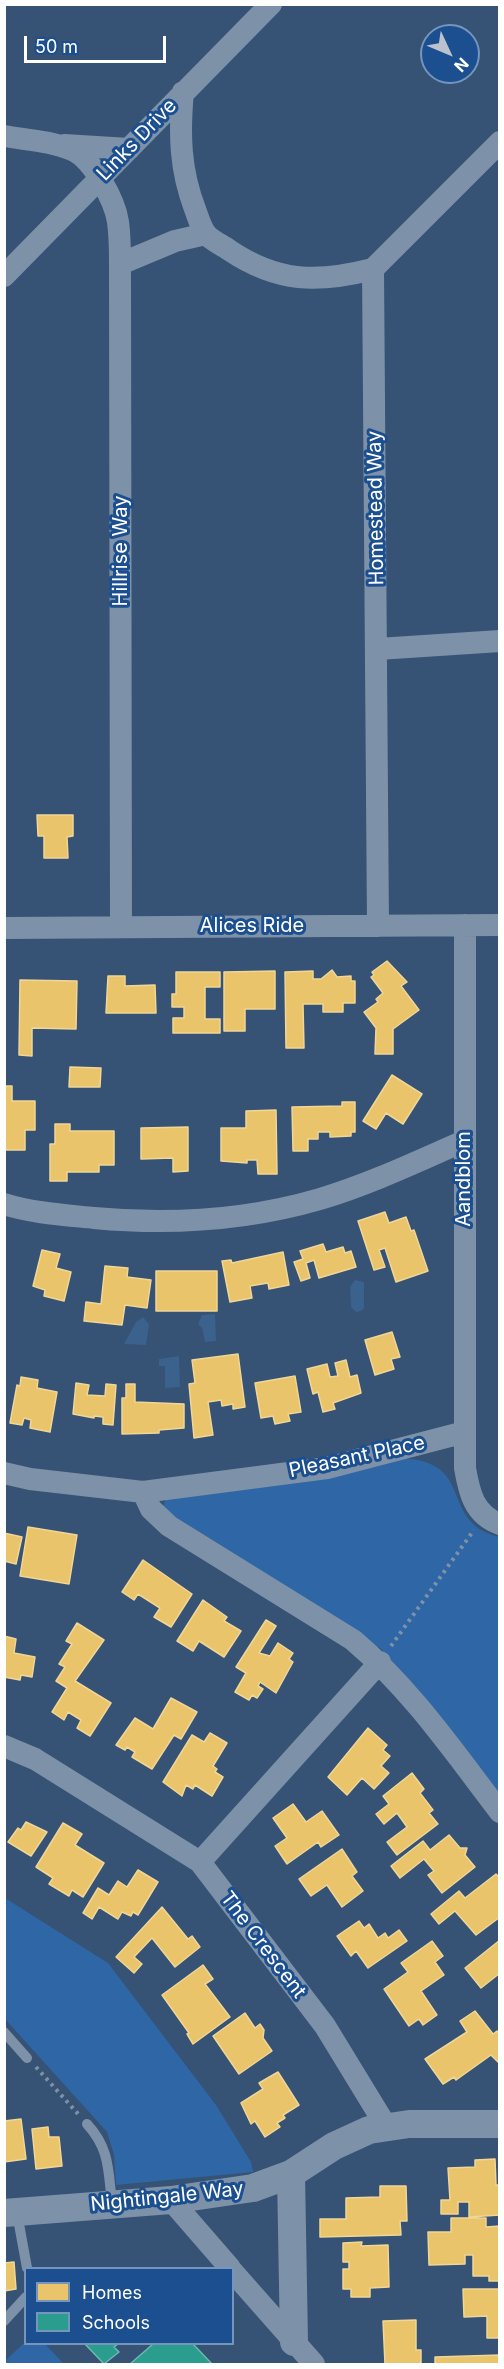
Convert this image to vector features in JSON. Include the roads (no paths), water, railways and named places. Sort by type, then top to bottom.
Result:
[{"type":"street","name":"Links Drive","points":[[4,276],[271,4]]},
{"type":"street","points":[[183,92],[180,139],[184,181],[206,234],[244,260],[272,273],[302,279],[337,278],[373,268],[498,145]]},
{"type":"street","points":[[4,136],[57,145],[129,149]]},
{"type":"street","name":"Hillrise Way","points":[[57,145],[75,151],[87,161],[111,199],[118,222],[120,264],[121,927]]},
{"type":"street","points":[[120,264],[175,242],[206,234]]},
{"type":"street","name":"Homestead Way","points":[[373,268],[378,649],[378,926]]},
{"type":"street","points":[[378,649],[500,641]]},
{"type":"street","name":"Aandblom","points":[[465,925],[465,1432]]},
{"type":"street","name":"Alices Ride","points":[[4,928],[500,925]]},
{"type":"street","points":[[4,1204],[75,1216],[141,1222],[257,1213],[330,1196],[382,1177],[464,1141]]},
{"type":"street","points":[[465,1432],[465,1468],[474,1504],[484,1516],[500,1524]]},
{"type":"street","name":"Pleasant Place","points":[[4,1473],[30,1479],[143,1492],[327,1468],[465,1432]]},
{"type":"street","points":[[143,1492],[151,1509],[169,1526],[353,1640],[380,1662],[402,1685],[500,1812]]},
{"type":"street","points":[[200,1862],[380,1662]]},
{"type":"street","name":"The Crescent","points":[[4,1746],[35,1759],[200,1862],[325,2026],[386,2126]]},
{"type":"street","points":[[386,2126],[500,2124]]},
{"type":"street","name":"Nightingale Way","points":[[11,2212],[171,2200],[253,2188],[291,2174],[355,2135],[386,2126]]},
{"type":"street","points":[[291,2174],[306,2358]]},
{"type":"street","points":[[171,2200],[228,2267]]},
{"type":"street","points":[[234,2274],[306,2358]]},
{"type":"lane","points":[[4,2032],[27,2058]]},
{"type":"lane","points":[[87,2124],[101,2139],[106,2154],[112,2203]]},
{"type":"lane","points":[[11,2212],[27,2267]]},
{"type":"lane","points":[[4,2321],[24,2299]]}]
